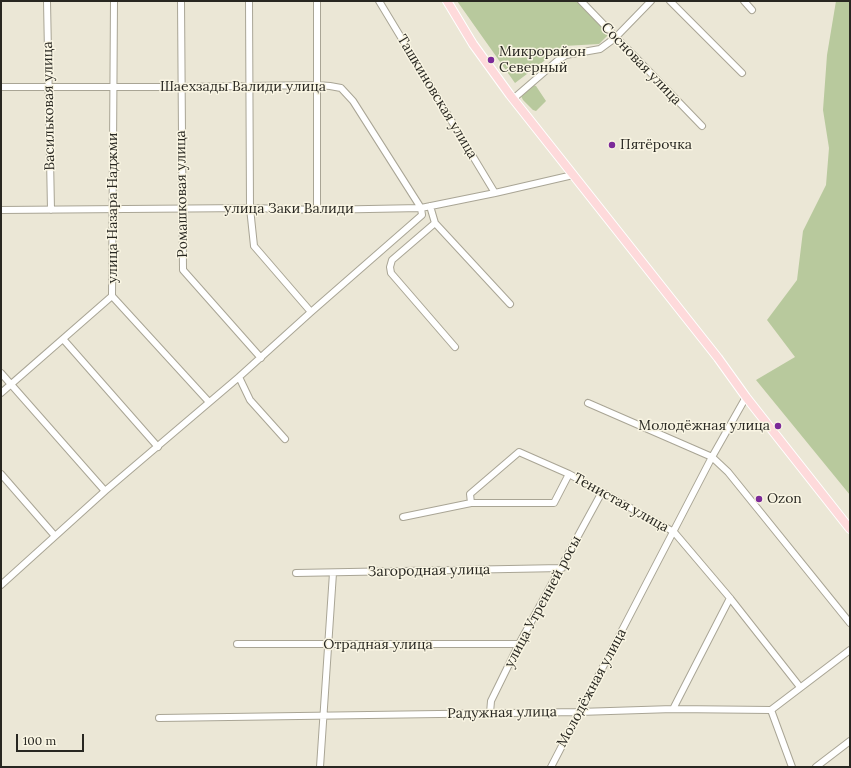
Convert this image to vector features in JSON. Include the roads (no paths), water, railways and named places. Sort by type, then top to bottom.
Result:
[{"type":"main road","points":[[447,1],[473,44],[513,99],[718,358],[746,397],[850,529]]},
{"type":"street","name":"Васильковая улица","points":[[47,1],[51,210]]},
{"type":"street","name":"улица Назара Наджми","points":[[114,1],[112,296],[209,402]]},
{"type":"street","name":"Ромашковая улица","points":[[181,1],[183,270],[261,358]]},
{"type":"street","points":[[249,1],[250,208],[254,246],[310,312]]},
{"type":"street","points":[[317,1],[317,210]]},
{"type":"street","name":"Ташкиновская улица","points":[[378,1],[495,194]]},
{"type":"street","name":"Сосновая улица","points":[[581,1],[615,38],[702,126]]},
{"type":"street","points":[[513,99],[557,60],[566,55],[600,49],[615,38],[651,1]]},
{"type":"street","points":[[670,1],[742,73]]},
{"type":"street","points":[[744,1],[752,10]]},
{"type":"street","name":"Шаехзады Валиди улица","points":[[1,87],[317,85],[341,88],[353,101],[421,208]]},
{"type":"street","name":"улица Заки Валиди","points":[[1,210],[250,208],[317,210],[421,208],[495,194],[573,175]]},
{"type":"street","points":[[430,206],[436,223],[510,304]]},
{"type":"street","points":[[2,583],[105,491],[261,358],[310,312],[422,215],[421,208]]},
{"type":"street","points":[[436,223],[392,260],[390,274],[455,346]]},
{"type":"street","points":[[1,393],[112,296]]},
{"type":"street","points":[[62,339],[158,447]]},
{"type":"street","points":[[1,373],[105,491]]},
{"type":"street","points":[[239,377],[250,400],[285,440]]},
{"type":"street","name":"Молодёжная улица","points":[[551,767],[712,456],[746,397]]},
{"type":"street","points":[[588,403],[712,456],[728,472],[850,623]]},
{"type":"street","name":"Тенистая улица","points":[[471,503],[470,494],[520,452],[569,474],[674,532],[730,598],[800,686]]},
{"type":"street","points":[[1,474],[55,536]]},
{"type":"street","points":[[403,517],[471,503],[554,503],[569,474]]},
{"type":"street","name":"улица Утренней росы","points":[[490,713],[491,701],[519,644],[562,568],[602,492]]},
{"type":"street","name":"Загородная улица","points":[[296,573],[562,568]]},
{"type":"street","points":[[320,767],[333,573]]},
{"type":"street","points":[[673,709],[730,598]]},
{"type":"street","name":"Отрадная улица","points":[[237,644],[519,644]]},
{"type":"street","points":[[792,767],[771,710],[800,686],[850,650]]},
{"type":"street","name":"Радужная улица","points":[[158,718],[579,712],[673,709],[771,710]]},
{"type":"street","points":[[816,767],[850,741]]},
{"type":"place","name":"Микрорайон Северный","points":[[491,60]]},
{"type":"place","name":"Пятёрочка","points":[[612,145]]},
{"type":"place","name":"Молодёжная улица","points":[[778,426]]},
{"type":"place","name":"Ozon","points":[[759,499]]}]
